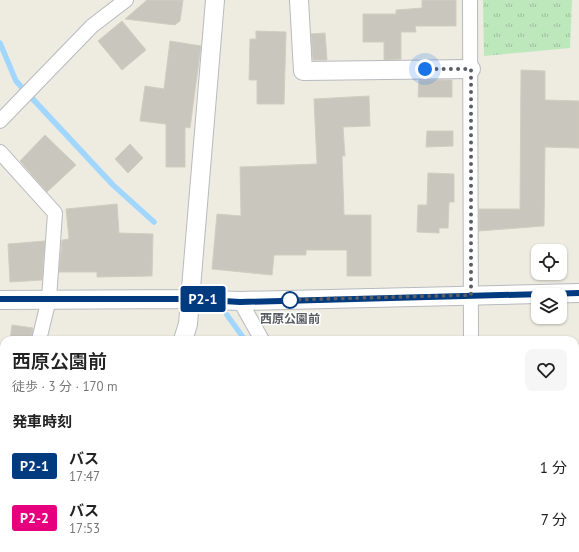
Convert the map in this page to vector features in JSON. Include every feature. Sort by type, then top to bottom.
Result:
[{"type":"street","points":[[0,121],[92,26],[126,0]]},
{"type":"street","points":[[184,336],[188,324],[215,0]]},
{"type":"street","points":[[299,0],[302,71],[471,69]]},
{"type":"street","points":[[470,0],[471,336]]},
{"type":"street","points":[[0,152],[55,213],[49,299],[40,336]]},
{"type":"street","points":[[0,300],[189,299],[240,302],[579,293]]},
{"type":"street","points":[[240,302],[260,336]]},
{"type":"green space","points":[[483,0],[572,0],[570,48],[484,56]]},
{"type":"building","points":[[147,0],[183,0],[180,21],[175,25],[125,19]]},
{"type":"building","points":[[422,0],[456,0],[456,26],[415,26],[416,32],[401,32],[401,59],[384,60],[384,42],[363,42],[363,14],[396,14],[396,10],[422,8]]},
{"type":"building","points":[[122,21],[146,50],[122,70],[98,41]]},
{"type":"building","points":[[256,31],[286,32],[284,104],[257,104],[257,80],[249,80],[250,39],[256,39]]},
{"type":"building","points":[[325,33],[327,60],[313,60],[311,34]]},
{"type":"building","points":[[170,41],[201,46],[190,128],[185,127],[185,167],[166,167],[166,124],[140,121],[145,86],[164,89]]},
{"type":"building","points":[[521,70],[545,71],[545,100],[579,101],[579,148],[545,147],[544,226],[479,231],[479,209],[520,209]]},
{"type":"building","points":[[419,80],[452,80],[452,97],[418,97]]},
{"type":"building","points":[[369,96],[370,126],[343,127],[345,156],[342,156],[344,215],[371,215],[371,276],[347,276],[347,250],[306,250],[306,255],[274,255],[272,275],[212,269],[217,214],[241,216],[240,167],[317,164],[314,99]]},
{"type":"building","points":[[427,131],[453,131],[453,146],[426,147]]},
{"type":"building","points":[[45,135],[76,165],[47,192],[20,161]]},
{"type":"building","points":[[130,144],[143,158],[128,173],[115,159]]},
{"type":"building","points":[[428,173],[454,174],[454,202],[449,202],[448,228],[439,228],[439,233],[417,232],[418,205],[427,205]]},
{"type":"building","points":[[117,204],[119,233],[153,234],[152,276],[97,277],[97,272],[59,272],[62,240],[69,239],[66,209]]},
{"type":"building","points":[[45,241],[42,280],[10,282],[8,244]]},
{"type":"building","points":[[12,325],[33,328],[32,336],[11,336]]},
{"type":"waterway","points":[[0,43],[16,81],[113,185],[154,222]]},
{"type":"waterway","points":[[227,315],[242,336]]},
{"type":"bus line","name":"P2-1","points":[[0,299],[189,299],[240,302],[579,293]]},
{"type":"place","name":"西原公園前","points":[[290,300]]},
{"type":"route","points":[[290,300],[284,300],[471,295],[471,69],[425,69]]}]
